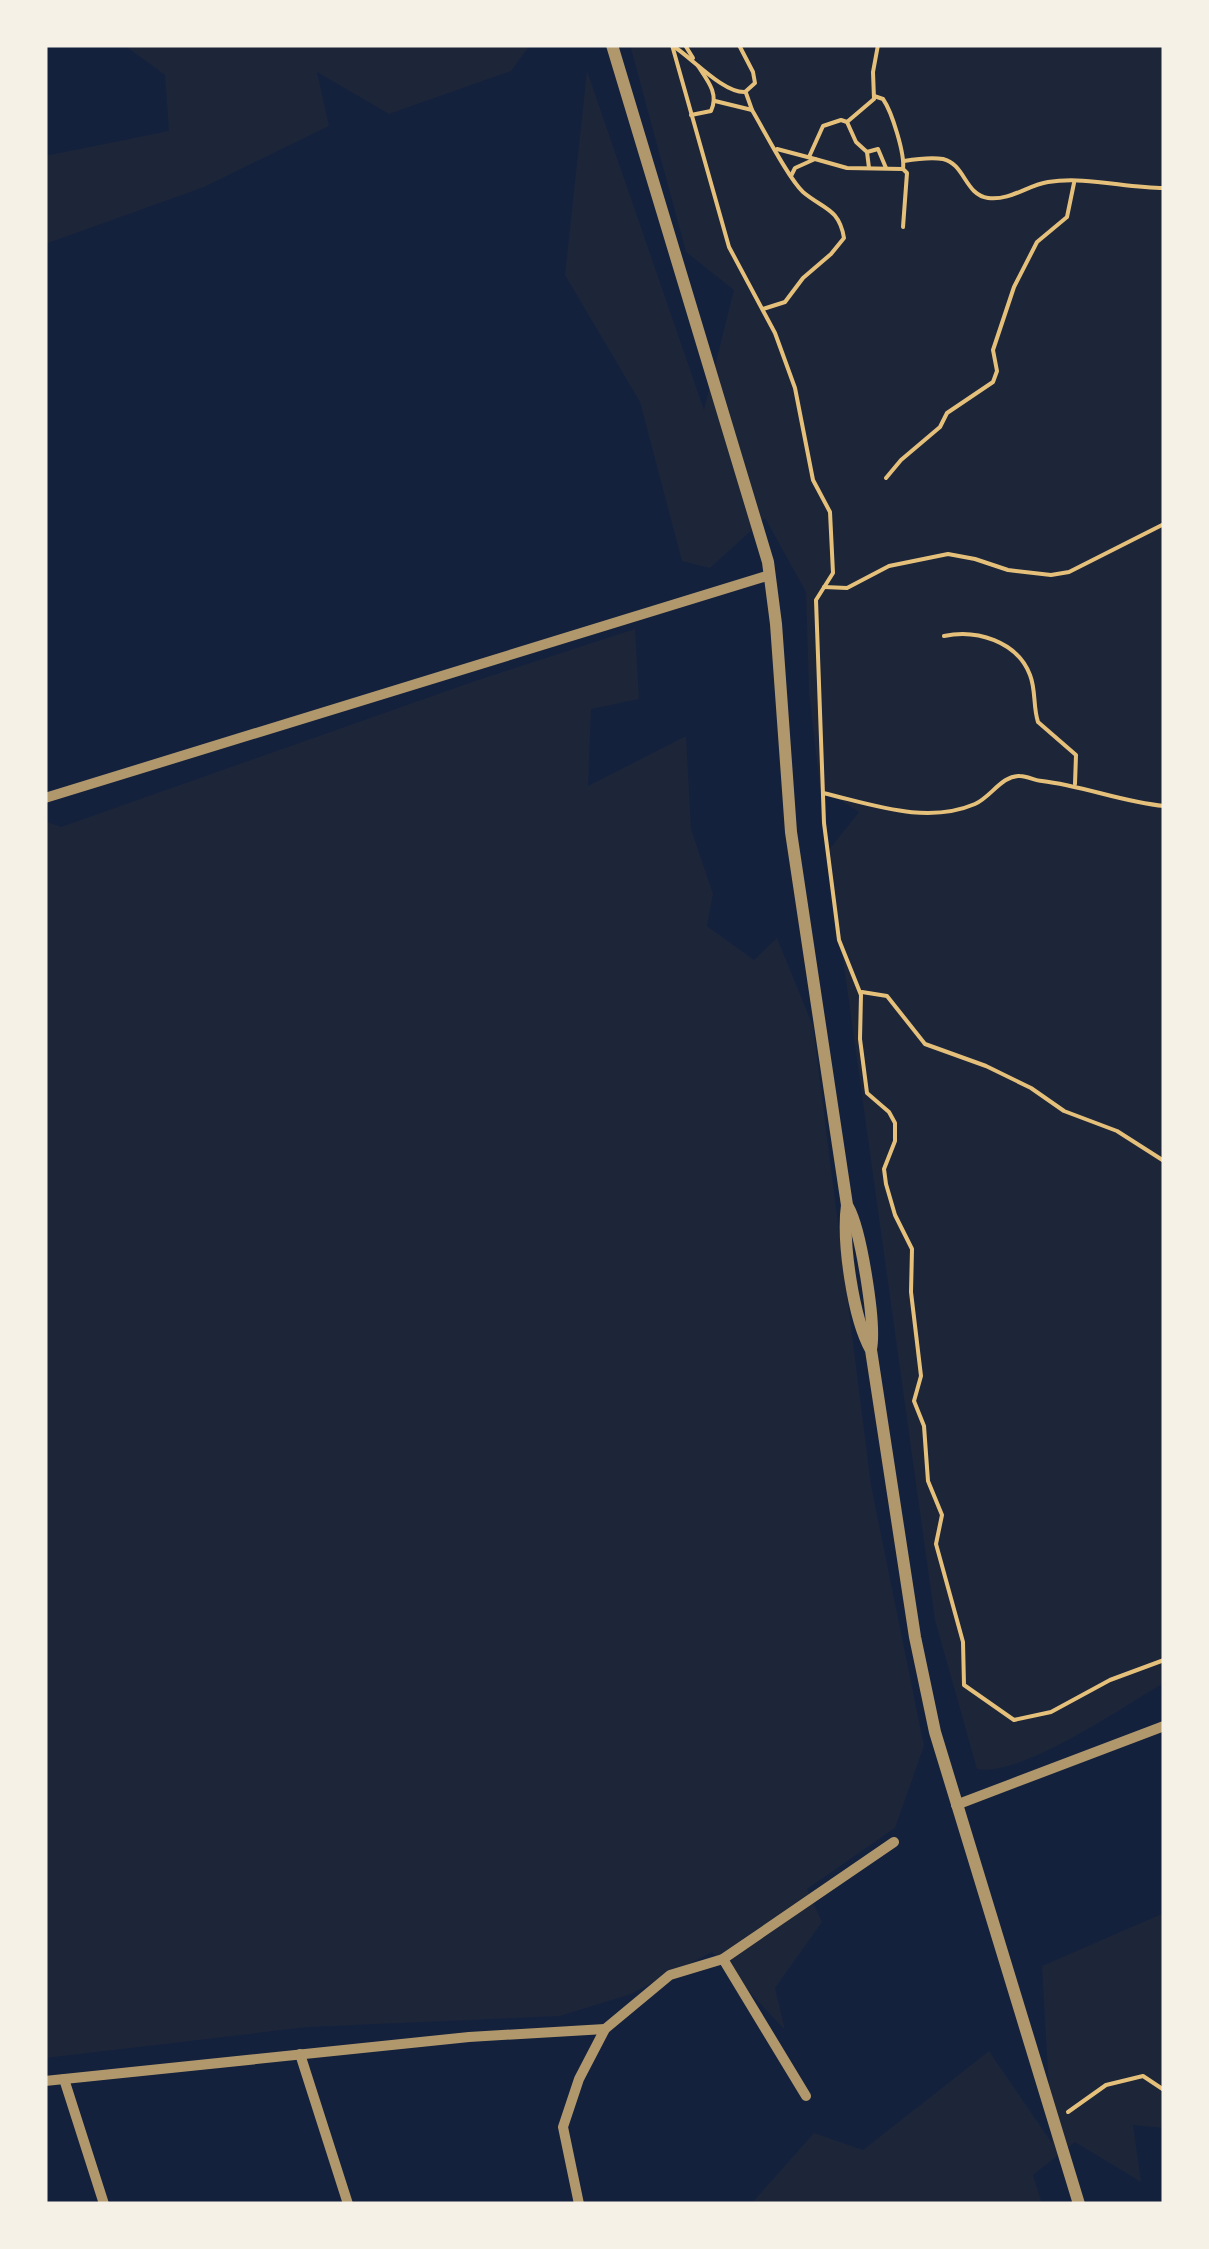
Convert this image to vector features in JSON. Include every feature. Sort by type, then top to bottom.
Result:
[{"type":"street","points":[[612,45],[745,480],[770,575],[791,832],[847,1205],[854,1220],[868,1294],[873,1332],[870,1350],[919,1656],[934,1732],[1079,2204]]},
{"type":"street","points":[[45,798],[770,575]]},
{"type":"street","points":[[956,1805],[1164,1726]]},
{"type":"street","points":[[579,2204],[563,2128],[580,2079],[605,2029],[670,1976],[723,1959],[894,1842]]},
{"type":"street","points":[[723,1959],[806,2096]]},
{"type":"street","points":[[45,2081],[470,2037],[605,2029]]},
{"type":"street","points":[[300,2054],[348,2204]]},
{"type":"street","points":[[64,2079],[104,2204]]},
{"type":"path","points":[[672,45],[735,93],[745,92],[754,83],[754,72],[739,45]]},
{"type":"path","points":[[672,45],[730,248],[763,309],[796,388],[813,480],[830,512],[832,573],[816,600],[822,792],[838,940],[860,992],[862,1079],[867,1093],[889,1112],[895,1123],[895,1141],[884,1169],[895,1214],[912,1249],[911,1292],[921,1376],[914,1400],[924,1426],[928,1481],[942,1515],[936,1544],[962,1642],[964,1686],[1014,1720],[1051,1712],[1110,1680],[1164,1660]]},
{"type":"path","points":[[686,45],[715,101],[711,112],[690,115]]},
{"type":"path","points":[[847,122],[874,96],[878,45]]},
{"type":"path","points":[[745,92],[790,177],[842,222],[844,238],[803,278],[785,302],[763,309]]},
{"type":"path","points":[[874,96],[889,107],[904,161],[902,168]]},
{"type":"path","points":[[715,101],[752,110]]},
{"type":"path","points":[[790,177],[795,168],[812,158],[824,126],[841,120],[847,122],[856,142],[867,152],[869,168]]},
{"type":"path","points":[[777,149],[846,168],[902,168],[907,172],[908,190],[903,227]]},
{"type":"path","points":[[867,152],[878,150],[886,168]]},
{"type":"path","points":[[904,161],[950,162],[978,195],[991,199],[1048,182],[1107,181],[1164,188]]},
{"type":"path","points":[[886,478],[940,427],[946,413],[993,382],[994,350],[1014,287],[1036,242],[1068,217],[1074,183]]},
{"type":"path","points":[[824,588],[847,588],[889,566],[935,555],[958,554],[1032,574],[1068,572],[1164,524]]},
{"type":"path","points":[[944,636],[962,632],[983,635],[1017,656],[1030,673],[1038,722],[1076,755],[1074,784]]},
{"type":"path","points":[[822,792],[881,808],[926,813],[978,802],[1016,776],[1074,784],[1129,801],[1164,806]]},
{"type":"path","points":[[860,992],[887,996],[925,1044],[986,1066],[1064,1110],[1118,1131],[1164,1160]]},
{"type":"path","points":[[1055,2122],[1106,2084],[1143,2076],[1164,2090]]},
{"type":"shaded area","points":[[124,45],[530,45],[511,71],[389,114],[317,72],[329,126],[204,187],[45,244],[45,156],[169,131],[165,75]]},
{"type":"shaded area","points":[[630,45],[1164,45],[1164,1683],[1045,1752],[996,1769],[977,1769],[935,1620],[828,851],[859,812],[820,788],[809,692],[806,592],[765,518],[710,568],[682,561],[640,402],[565,275],[587,71],[704,410],[734,290],[686,252]]},
{"type":"shaded area","points":[[635,629],[639,699],[591,709],[588,786],[686,736],[691,829],[713,894],[707,926],[754,960],[777,938],[813,1026],[871,1485],[924,1746],[895,1828],[807,1889],[822,1922],[775,1988],[785,2030],[712,1952],[631,1994],[560,2016],[308,2027],[45,2058],[45,821],[61,827],[475,681]]},
{"type":"shaded area","points":[[1164,1913],[1164,2128],[1133,2125],[1141,2182],[1075,2142],[1033,2175],[1042,2204],[751,2204],[814,2133],[863,2150],[989,2051],[1052,2143],[1042,1966]]}]
